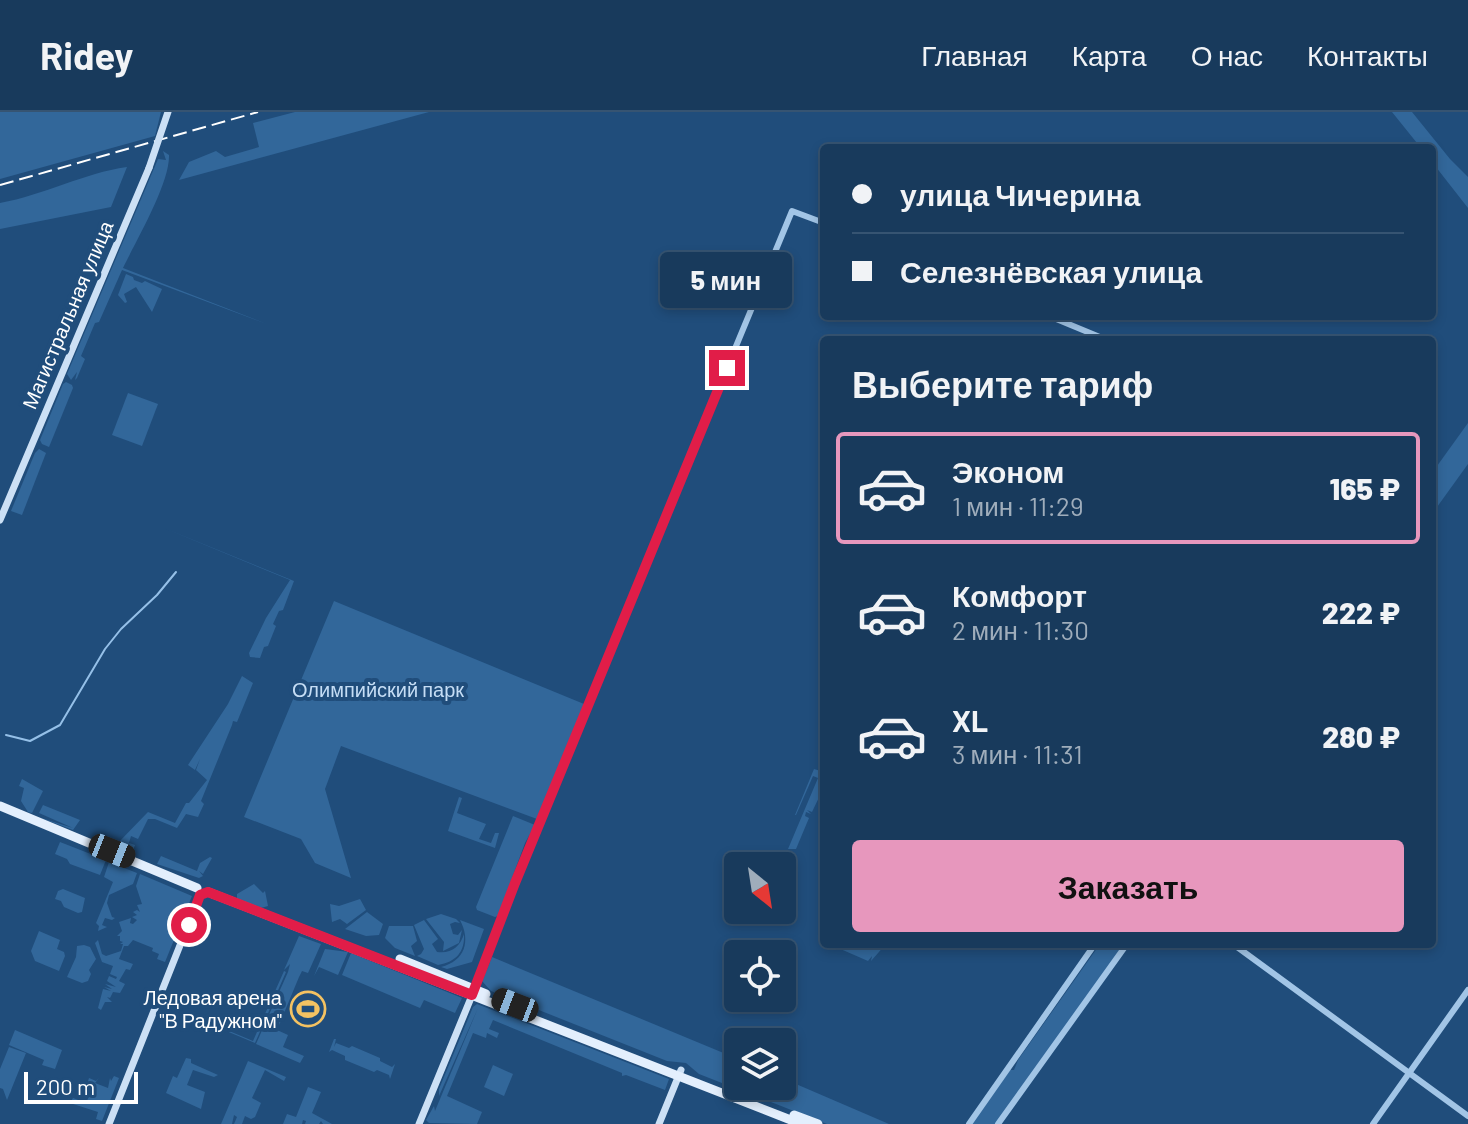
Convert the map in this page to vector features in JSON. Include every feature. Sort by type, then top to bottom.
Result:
[{"type":"main road","name":"Магистральная улица","points":[[0,520],[149,168],[168,112]]},
{"type":"main road","points":[[0,806],[202,892],[818,1124]]},
{"type":"main road","points":[[109,1124],[202,892]]},
{"type":"main road","points":[[419,1124],[473,992]]},
{"type":"main road","points":[[659,1124],[680,1073]]},
{"type":"main road","points":[[680,1073],[801,1124]]},
{"type":"street","points":[[473,992],[589,700],[792,211],[820,222]]},
{"type":"street","points":[[1059,320],[1097,336]]},
{"type":"street","points":[[969,1124],[1092,948]]},
{"type":"street","points":[[998,1124],[1124,948]]},
{"type":"street","points":[[1239,948],[1468,1116]]},
{"type":"street","points":[[1373,1124],[1468,990]]},
{"type":"green space","points":[[0,112],[161,112],[155,136],[0,179]]},
{"type":"green space","points":[[295,112],[429,112],[179,180],[189,162],[216,151],[225,157],[259,147],[253,123]]},
{"type":"green space","points":[[1392,112],[1412,112],[1468,177],[1468,208],[1436,167],[1436,144],[1418,144]]},
{"type":"green space","points":[[163,151],[169,155],[164,181],[123,268],[267,324],[122,270],[81,356],[85,359],[77,378],[75,380],[77,372],[71,380],[67,374],[158,159],[166,160]]},
{"type":"green space","points":[[127,167],[111,207],[0,229],[0,203]]},
{"type":"green space","points":[[126,274],[134,280],[145,281],[162,289],[152,312],[136,287],[124,294],[125,303],[118,295]]},
{"type":"green space","points":[[66,382],[73,388],[49,447],[40,440]]},
{"type":"green space","points":[[128,393],[158,404],[142,446],[112,435]]},
{"type":"green space","points":[[1468,423],[1468,464],[1436,508],[1436,467]]},
{"type":"green space","points":[[39,449],[46,453],[22,515],[11,511]]},
{"type":"green space","points":[[164,528],[294,581],[283,610],[279,611],[273,624],[276,626],[268,646],[264,647],[260,658],[250,657],[249,653],[290,580]]},
{"type":"green space","name":"Олимпийский парк","points":[[334,601],[584,704],[537,819],[341,746],[325,789],[351,878],[315,863],[301,839],[244,817]]},
{"type":"green space","points":[[242,676],[253,683],[237,722],[233,721],[201,801],[204,804],[198,817],[186,814],[177,828],[148,819],[138,839],[131,836],[129,843],[135,845],[132,853],[117,848],[117,844],[148,812],[175,823],[186,803],[207,780],[196,770],[200,759],[195,770],[188,765],[228,704]]},
{"type":"green space","points":[[814,769],[820,771],[820,795],[812,812],[807,810],[811,814],[806,812],[805,816],[809,818],[796,849],[788,849],[818,778],[813,776],[795,815]]},
{"type":"green space","points":[[22,779],[43,791],[32,813],[21,801],[24,788],[19,786]]},
{"type":"green space","points":[[459,797],[462,798],[457,813],[486,824],[479,839],[491,843],[495,833],[499,833],[495,848],[448,831]]},
{"type":"green space","points":[[43,805],[80,820],[73,830],[38,817],[73,828],[39,813]]},
{"type":"green space","points":[[513,816],[535,825],[495,917],[476,907]]},
{"type":"green space","points":[[60,842],[106,860],[100,875],[70,864],[67,859],[55,854]]},
{"type":"green space","points":[[161,856],[197,871],[200,863],[212,858],[203,874],[199,871],[203,876],[199,878],[157,864]]},
{"type":"green space","points":[[109,862],[137,873],[133,884],[109,895],[107,903],[115,918],[105,918],[102,925],[107,927],[98,931],[96,923],[113,882],[104,877]]},
{"type":"green space","points":[[140,874],[192,896],[165,962],[157,959],[159,954],[152,951],[153,948],[133,940],[124,946],[119,959],[133,964],[119,981],[125,984],[120,993],[113,992],[110,998],[107,997],[112,1002],[105,1002],[101,1010],[98,1008],[103,989],[111,991],[104,987],[112,989],[105,984],[116,987],[107,981],[109,976],[117,977],[110,974],[113,966],[102,962],[95,943],[98,940],[102,954],[106,956],[121,951],[123,944],[120,944],[123,942],[117,936],[122,931],[119,922],[131,918],[130,923],[133,924],[137,920],[132,917],[137,915],[133,912],[140,912],[137,905],[142,904],[136,886]]},
{"type":"green space","points":[[254,884],[263,893],[265,891],[268,906],[261,908],[237,899],[237,894]]},
{"type":"green space","points":[[63,889],[85,898],[82,912],[64,907],[61,901],[55,899],[58,891]]},
{"type":"green space","points":[[360,899],[366,910],[347,924],[340,919],[332,922],[330,904],[339,906]]},
{"type":"green space","points":[[367,912],[383,924],[379,935],[366,936],[345,929]]},
{"type":"green space","points":[[441,914],[460,923],[450,924],[453,934],[458,935],[462,930],[459,943],[443,951],[444,942],[426,919]]},
{"type":"green space","points":[[424,920],[438,939],[432,944],[437,952],[454,949],[464,934],[461,951],[454,959],[438,965],[417,956],[424,949],[414,925]]},
{"type":"green space","points":[[460,920],[484,929],[472,962],[447,969],[441,967],[456,960],[464,949],[465,935]]},
{"type":"green space","points":[[389,926],[413,926],[417,941],[411,946],[415,956],[395,948],[385,938]]},
{"type":"green space","points":[[39,931],[60,940],[57,949],[65,956],[59,971],[35,961],[31,951]]},
{"type":"green space","points":[[299,936],[321,944],[308,973],[302,971],[277,1030],[288,1035],[283,1047],[304,1056],[300,1063],[256,1044],[288,972],[290,964],[284,970]]},
{"type":"green space","points":[[77,946],[90,947],[96,959],[89,970],[88,981],[82,983],[67,977],[76,957]]},
{"type":"green space","points":[[838,948],[882,948],[868,961]]},
{"type":"green space","points":[[1097,948],[1121,948],[996,1124],[972,1124],[1010,1070],[1014,1070]]},
{"type":"green space","points":[[325,949],[348,952],[338,975],[319,967],[314,976]]},
{"type":"green space","points":[[351,953],[462,998],[455,1013],[424,1000],[420,1008],[342,975]]},
{"type":"green space","points":[[492,957],[724,1053],[724,1084],[699,1074],[686,1063],[667,1061],[491,991],[482,981]]},
{"type":"green space","points":[[284,971],[255,1043],[212,1025],[201,1025],[184,1013],[165,1010],[170,998],[174,1000],[172,1007],[253,1041]]},
{"type":"green space","points":[[477,1004],[669,1079],[665,1090],[622,1076],[622,1073],[493,1020],[489,1029],[499,1033],[497,1038],[487,1033],[486,1038],[473,1033],[447,1096],[482,1112],[477,1124],[429,1123],[426,1120],[434,1106],[435,1111],[478,1008],[439,1096],[439,1089],[473,1007]]},
{"type":"green space","points":[[15,1030],[62,1050],[55,1069],[42,1065],[44,1060],[9,1045]]},
{"type":"green space","points":[[334,1039],[334,1047],[336,1043],[349,1048],[352,1046],[392,1067],[395,1064],[390,1079],[389,1075],[345,1060],[345,1056],[332,1050],[329,1052]]},
{"type":"green space","points":[[9,1047],[26,1053],[7,1100],[0,1088],[0,1069]]},
{"type":"green space","points":[[186,1058],[218,1075],[214,1077],[193,1070],[187,1085],[205,1092],[201,1109],[166,1093]]},
{"type":"green space","points":[[248,1061],[286,1077],[284,1081],[265,1070],[252,1098],[261,1103],[255,1117],[245,1116],[242,1124],[234,1124],[237,1117],[234,1115],[232,1124],[221,1124]]},
{"type":"green space","points":[[493,1065],[513,1074],[504,1096],[484,1087]]},
{"type":"green space","points":[[114,1076],[119,1078],[102,1121],[96,1119],[98,1112],[70,1103],[73,1098],[86,1103],[90,1094],[85,1091],[89,1078],[96,1081],[99,1078],[95,1083],[108,1088],[110,1078],[111,1081]]},
{"type":"green space","points":[[796,1084],[889,1124],[827,1124],[766,1100],[796,1100]]},
{"type":"green space","points":[[308,1087],[321,1092],[312,1113],[332,1124],[321,1121],[319,1124],[305,1124],[303,1120],[302,1124],[283,1124],[287,1114],[296,1117]]},
{"type":"waterway","points":[[6,735],[30,741],[60,725],[105,649],[176,572]]},
{"type":"railway","points":[[0,185],[258,112]]},
{"type":"place","name":"Ледовая арена \"В Радужном\"","points":[[308,1009]]},
{"type":"route","points":[[189,925],[200,895],[208,892],[472,995],[727,368]]}]
